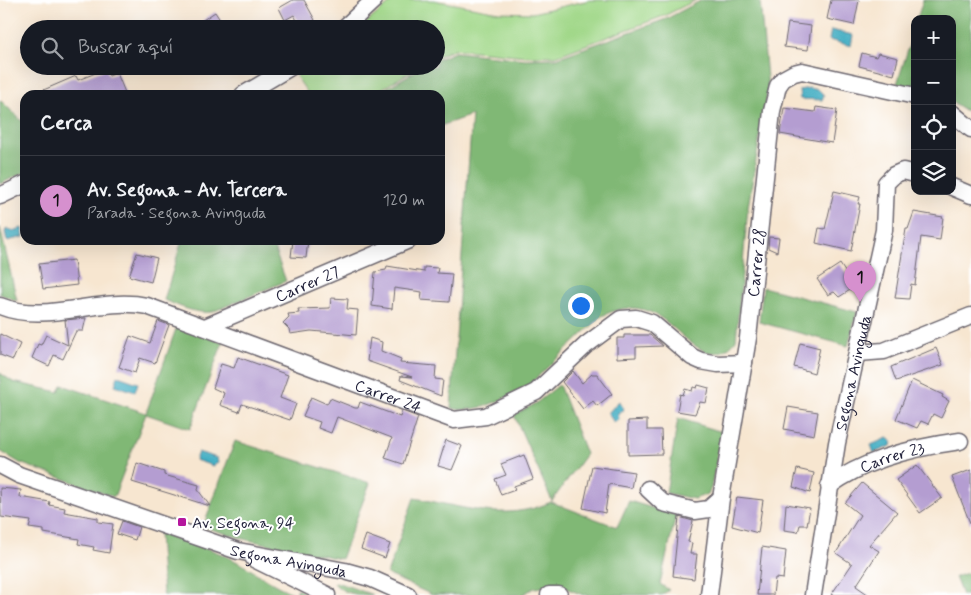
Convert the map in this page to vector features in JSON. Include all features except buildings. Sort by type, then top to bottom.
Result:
[{"type":"street","points":[[353,20],[374,0]]},
{"type":"street","name":"Carrer 28","points":[[709,595],[721,498],[744,363],[762,191],[772,111],[778,86],[788,75],[802,71],[911,95]]},
{"type":"street","points":[[251,90],[277,75]]},
{"type":"street","points":[[956,116],[971,129]]},
{"type":"street","name":"Segona Avinguda","points":[[813,595],[829,486],[843,409],[858,353],[884,230],[886,183],[894,175],[902,171],[911,173]]},
{"type":"street","points":[[0,196],[20,186]]},
{"type":"street","points":[[956,189],[971,195]]},
{"type":"street","name":"Carrer 27","points":[[206,327],[397,245]]},
{"type":"street","name":"Carrer 24","points":[[0,306],[15,311],[35,314],[115,303],[131,303],[156,309],[454,420],[486,416],[536,392],[586,345],[621,319],[636,318],[652,323],[692,356],[701,361],[718,364],[744,363]]},
{"type":"street","points":[[858,353],[884,351],[971,316]]},
{"type":"street","name":"Carrer 23","points":[[829,486],[852,472],[884,460],[928,445],[960,441]]},
{"type":"street","name":"Segona Avinguda","points":[[0,465],[19,474],[238,551],[346,571],[370,578],[408,595]]},
{"type":"street","points":[[648,488],[662,503],[695,511],[709,509],[721,498]]},
{"type":"street","points":[[238,551],[327,595]]},
{"type":"street","points":[[549,595],[559,595]]},
{"type":"green space","points":[[394,0],[433,0],[499,12],[532,13],[590,0],[696,0],[664,16],[556,56],[526,56],[454,49],[445,53],[445,20],[369,20]]},
{"type":"green space","points":[[702,0],[760,0],[768,89],[748,207],[736,340],[725,350],[714,353],[703,350],[693,344],[661,318],[650,312],[632,308],[620,309],[602,316],[530,384],[522,389],[492,404],[481,407],[461,410],[451,408],[472,115],[445,124],[445,90],[383,90],[409,75],[445,75],[445,56],[455,52],[526,59],[557,58],[666,19]]},
{"type":"green space","points":[[923,0],[971,0],[971,106],[966,111],[956,105],[956,15],[918,15]]},
{"type":"green space","points":[[911,40],[911,88],[897,84]]},
{"type":"green space","points":[[405,75],[379,90],[306,90],[296,76]]},
{"type":"green space","points":[[0,100],[20,119],[20,174],[0,184]]},
{"type":"green space","points":[[0,227],[17,301],[0,294]]},
{"type":"green space","points":[[180,245],[273,245],[286,281],[212,312],[193,311],[164,300]]},
{"type":"green space","points":[[763,287],[857,312],[848,346],[759,322]]},
{"type":"green space","points":[[177,326],[223,342],[190,429],[146,414],[114,497],[20,463],[0,451],[0,373],[13,382],[59,392],[62,385],[146,413]]},
{"type":"green space","points":[[559,385],[586,454],[552,501],[514,415],[535,404]]},
{"type":"green space","points":[[678,418],[722,432],[711,488],[708,494],[694,499],[666,493]]},
{"type":"green space","points":[[235,441],[370,483],[341,559],[248,540],[203,527]]},
{"type":"green space","points":[[414,498],[483,511],[500,512],[534,508],[551,502],[617,527],[629,501],[676,515],[660,584],[669,590],[662,595],[583,595],[563,587],[553,586],[534,588],[522,595],[432,595],[387,574]]},
{"type":"green space","points":[[159,533],[223,555],[287,591],[296,594],[297,589],[312,595],[163,595]]},
{"type":"green space","points":[[971,572],[971,595],[962,595],[955,577]]},
{"type":"green space","points":[[336,582],[373,595],[347,592],[338,587],[334,583]]},
{"type":"water","points":[[831,30],[853,35],[851,46],[829,40]]},
{"type":"water","points":[[809,88],[819,90],[824,95],[822,100],[800,99],[799,90]]},
{"type":"water","points":[[7,228],[12,231],[20,229],[20,238],[7,241],[5,232]]},
{"type":"water","points":[[118,376],[138,383],[135,392],[115,385]]},
{"type":"water","points":[[619,401],[624,409],[618,413],[619,419],[614,423],[608,413]]},
{"type":"water","points":[[887,438],[892,441],[891,446],[874,453],[871,445]]},
{"type":"water","points":[[198,452],[217,458],[218,463],[213,466],[195,460]]},
{"type":"place","name":"Av. Segona - Av. Tercera","points":[[860,302]]},
{"type":"place","name":"Av. Segona, 94","points":[[182,522]]}]
